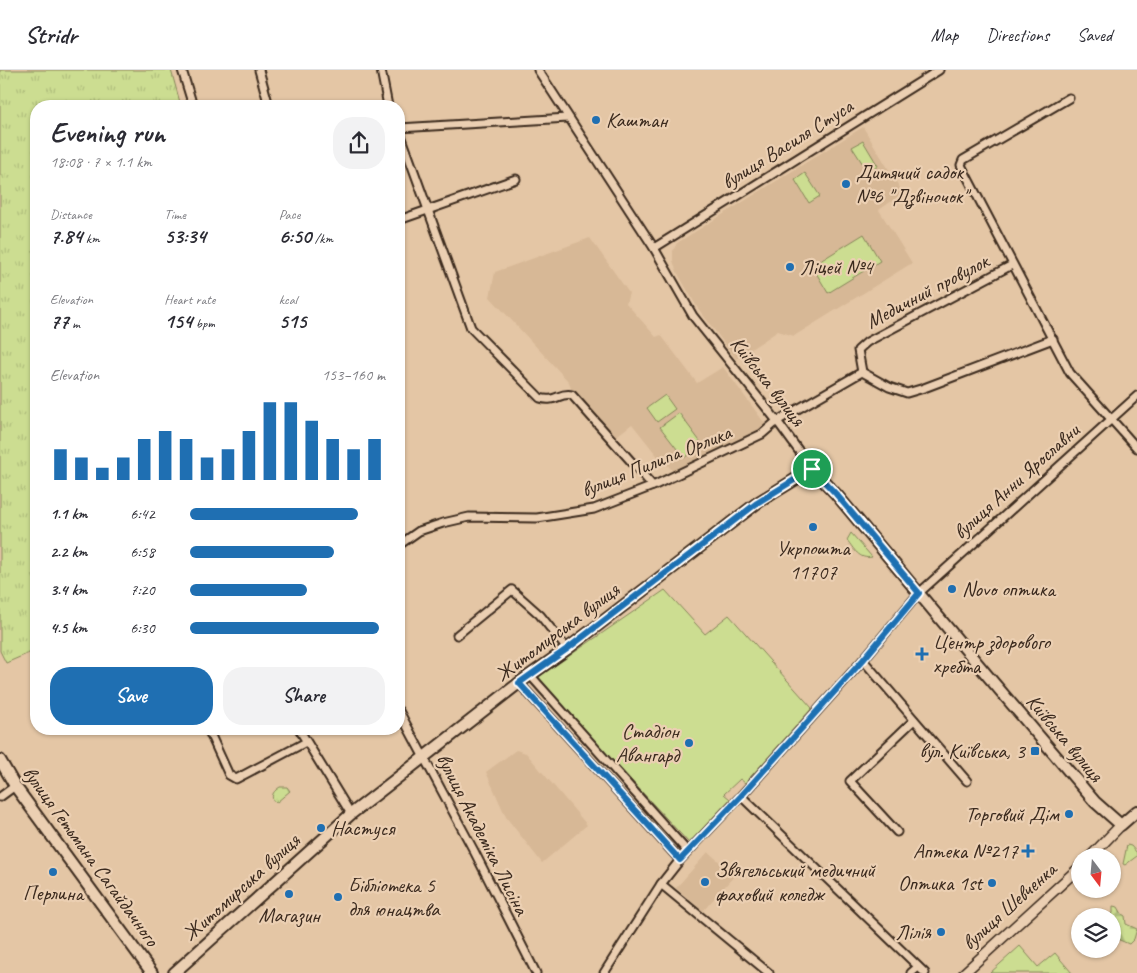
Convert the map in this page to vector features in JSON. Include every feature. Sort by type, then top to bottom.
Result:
[{"type":"main road","name":"Київська вулиця","points":[[812,469],[836,494],[1095,802],[1122,825]]},
{"type":"main road","name":"Житомирська вулиця","points":[[174,973],[351,814],[519,683],[567,649],[757,503],[812,469]]},
{"type":"main road","name":"вулиця Гетьмана Сагайдачного","points":[[0,760],[15,786],[152,973]]},
{"type":"main road","points":[[1122,825],[1137,811]]},
{"type":"street","points":[[182,70],[191,100]]},
{"type":"street","points":[[259,70],[267,100]]},
{"type":"street","points":[[381,70],[387,100]]},
{"type":"street","name":"Київська вулиця","points":[[538,70],[654,248],[693,316],[777,421],[812,469]]},
{"type":"street","name":"вулиця Василя Стуса","points":[[654,248],[939,70]]},
{"type":"street","points":[[1012,265],[961,163],[963,160],[1069,98]]},
{"type":"street","points":[[405,129],[568,118]]},
{"type":"street","points":[[405,146],[471,328],[540,398],[549,400],[567,394],[572,395],[653,486]]},
{"type":"street","points":[[405,218],[516,180]]},
{"type":"street","name":"Медичний провулок","points":[[862,372],[858,350],[868,342],[1012,265],[1070,373],[1137,448]]},
{"type":"street","points":[[777,421],[862,372],[889,387],[907,393],[1053,340]]},
{"type":"street","name":"вулиця Анни Ярославни","points":[[604,973],[661,884],[680,860],[741,796],[863,660],[919,593],[1137,396]]},
{"type":"street","name":"вулиця Пилипа Орлика","points":[[405,540],[419,531],[443,522],[469,517],[537,518],[594,509],[653,486],[762,434],[777,421]]},
{"type":"street","points":[[457,635],[512,590],[540,615],[567,649]]},
{"type":"street","points":[[863,660],[967,781]]},
{"type":"street","points":[[530,675],[688,852]]},
{"type":"street","points":[[519,683],[680,860]]},
{"type":"street","points":[[897,832],[850,781],[914,720]]},
{"type":"street","name":"вулиця Академіка Лисіна","points":[[405,722],[536,973]]},
{"type":"street","points":[[211,735],[229,776],[236,779],[306,742]]},
{"type":"street","points":[[302,735],[351,814]]},
{"type":"street","points":[[0,797],[15,786]]},
{"type":"street","points":[[741,796],[924,973]]},
{"type":"street","points":[[1099,848],[1122,825]]},
{"type":"street","name":"вулиця Шевченка","points":[[964,973],[1071,874]]},
{"type":"street","points":[[661,884],[769,973]]},
{"type":"street","points":[[912,973],[918,967]]},
{"type":"shaded area","name":"Ліцей №4","points":[[863,127],[903,193],[879,210],[912,263],[794,336],[778,331],[736,359],[697,307],[677,272],[673,261],[673,251],[677,243]]},
{"type":"shaded area","points":[[590,238],[629,293],[626,303],[656,337],[661,335],[697,383],[723,367],[766,425],[737,442],[673,472],[662,457],[659,458],[632,424],[614,438],[572,392],[569,382],[490,297],[495,272]]},
{"type":"shaded area","points":[[516,750],[526,753],[587,825],[542,863],[506,817],[486,772]]},
{"type":"shaded area","name":"Звягельський медичний фаховий коледж","points":[[708,852],[735,875],[703,911],[676,888]]},
{"type":"green space","points":[[0,70],[171,70],[179,100],[30,100],[30,653],[6,663],[0,651]]},
{"type":"green space","points":[[863,141],[878,166],[868,172],[852,147]]},
{"type":"green space","points":[[805,173],[820,196],[809,203],[795,180]]},
{"type":"green space","points":[[864,234],[880,261],[828,293],[812,266]]},
{"type":"green space","points":[[665,395],[675,409],[657,422],[647,408]]},
{"type":"green space","points":[[679,413],[702,444],[684,458],[660,427]]},
{"type":"green space","points":[[851,533],[872,557],[864,557],[855,550],[847,540]]},
{"type":"green space","name":"Стадіон Авангард","points":[[665,590],[705,634],[729,615],[812,708],[745,783],[740,779],[724,794],[730,799],[689,843],[537,678]]},
{"type":"green space","points":[[280,787],[287,787],[290,791],[277,802],[273,801],[272,796]]},
{"type":"green space","points":[[1127,845],[1131,846],[1137,853],[1137,856],[1125,865],[1123,864]]},
{"type":"green space","points":[[1121,912],[1125,916],[1126,924],[1137,929],[1134,939],[1129,944],[1121,941]]},
{"type":"green space","points":[[1020,946],[1038,967],[1055,953],[1072,973],[990,973]]},
{"type":"place","name":"Каштан","points":[[596,120]]},
{"type":"place","name":"Дитячий садок №6 \"Дзвіночок\"","points":[[846,184]]},
{"type":"place","name":"Ліцей №4","points":[[790,267]]},
{"type":"place","name":"Укрпошта 11707","points":[[813,527]]},
{"type":"place","name":"Novo оптика","points":[[952,589]]},
{"type":"place","name":"Центр здорового хребта","points":[[922,654]]},
{"type":"place","name":"Стадіон Авангард","points":[[689,743]]},
{"type":"place","name":"вул. Київська, 3","points":[[1035,751]]},
{"type":"place","name":"Торговий Дім","points":[[1069,814]]},
{"type":"place","name":"Настуся","points":[[321,828]]},
{"type":"place","name":"Аптека №217","points":[[1028,851]]},
{"type":"place","name":"Перлина","points":[[53,872]]},
{"type":"place","name":"Звягельський медичний фаховий коледж","points":[[705,882]]},
{"type":"place","name":"Оптика 1st","points":[[992,883]]},
{"type":"place","name":"Магазин","points":[[289,894]]},
{"type":"place","name":"Бібліотека 5 для юнацтва","points":[[338,897]]},
{"type":"place","name":"Лілія","points":[[941,932]]},
{"type":"route","points":[[812,469],[836,494],[919,593],[863,660],[741,796],[680,860],[519,683],[567,649],[757,503],[812,469]]}]
